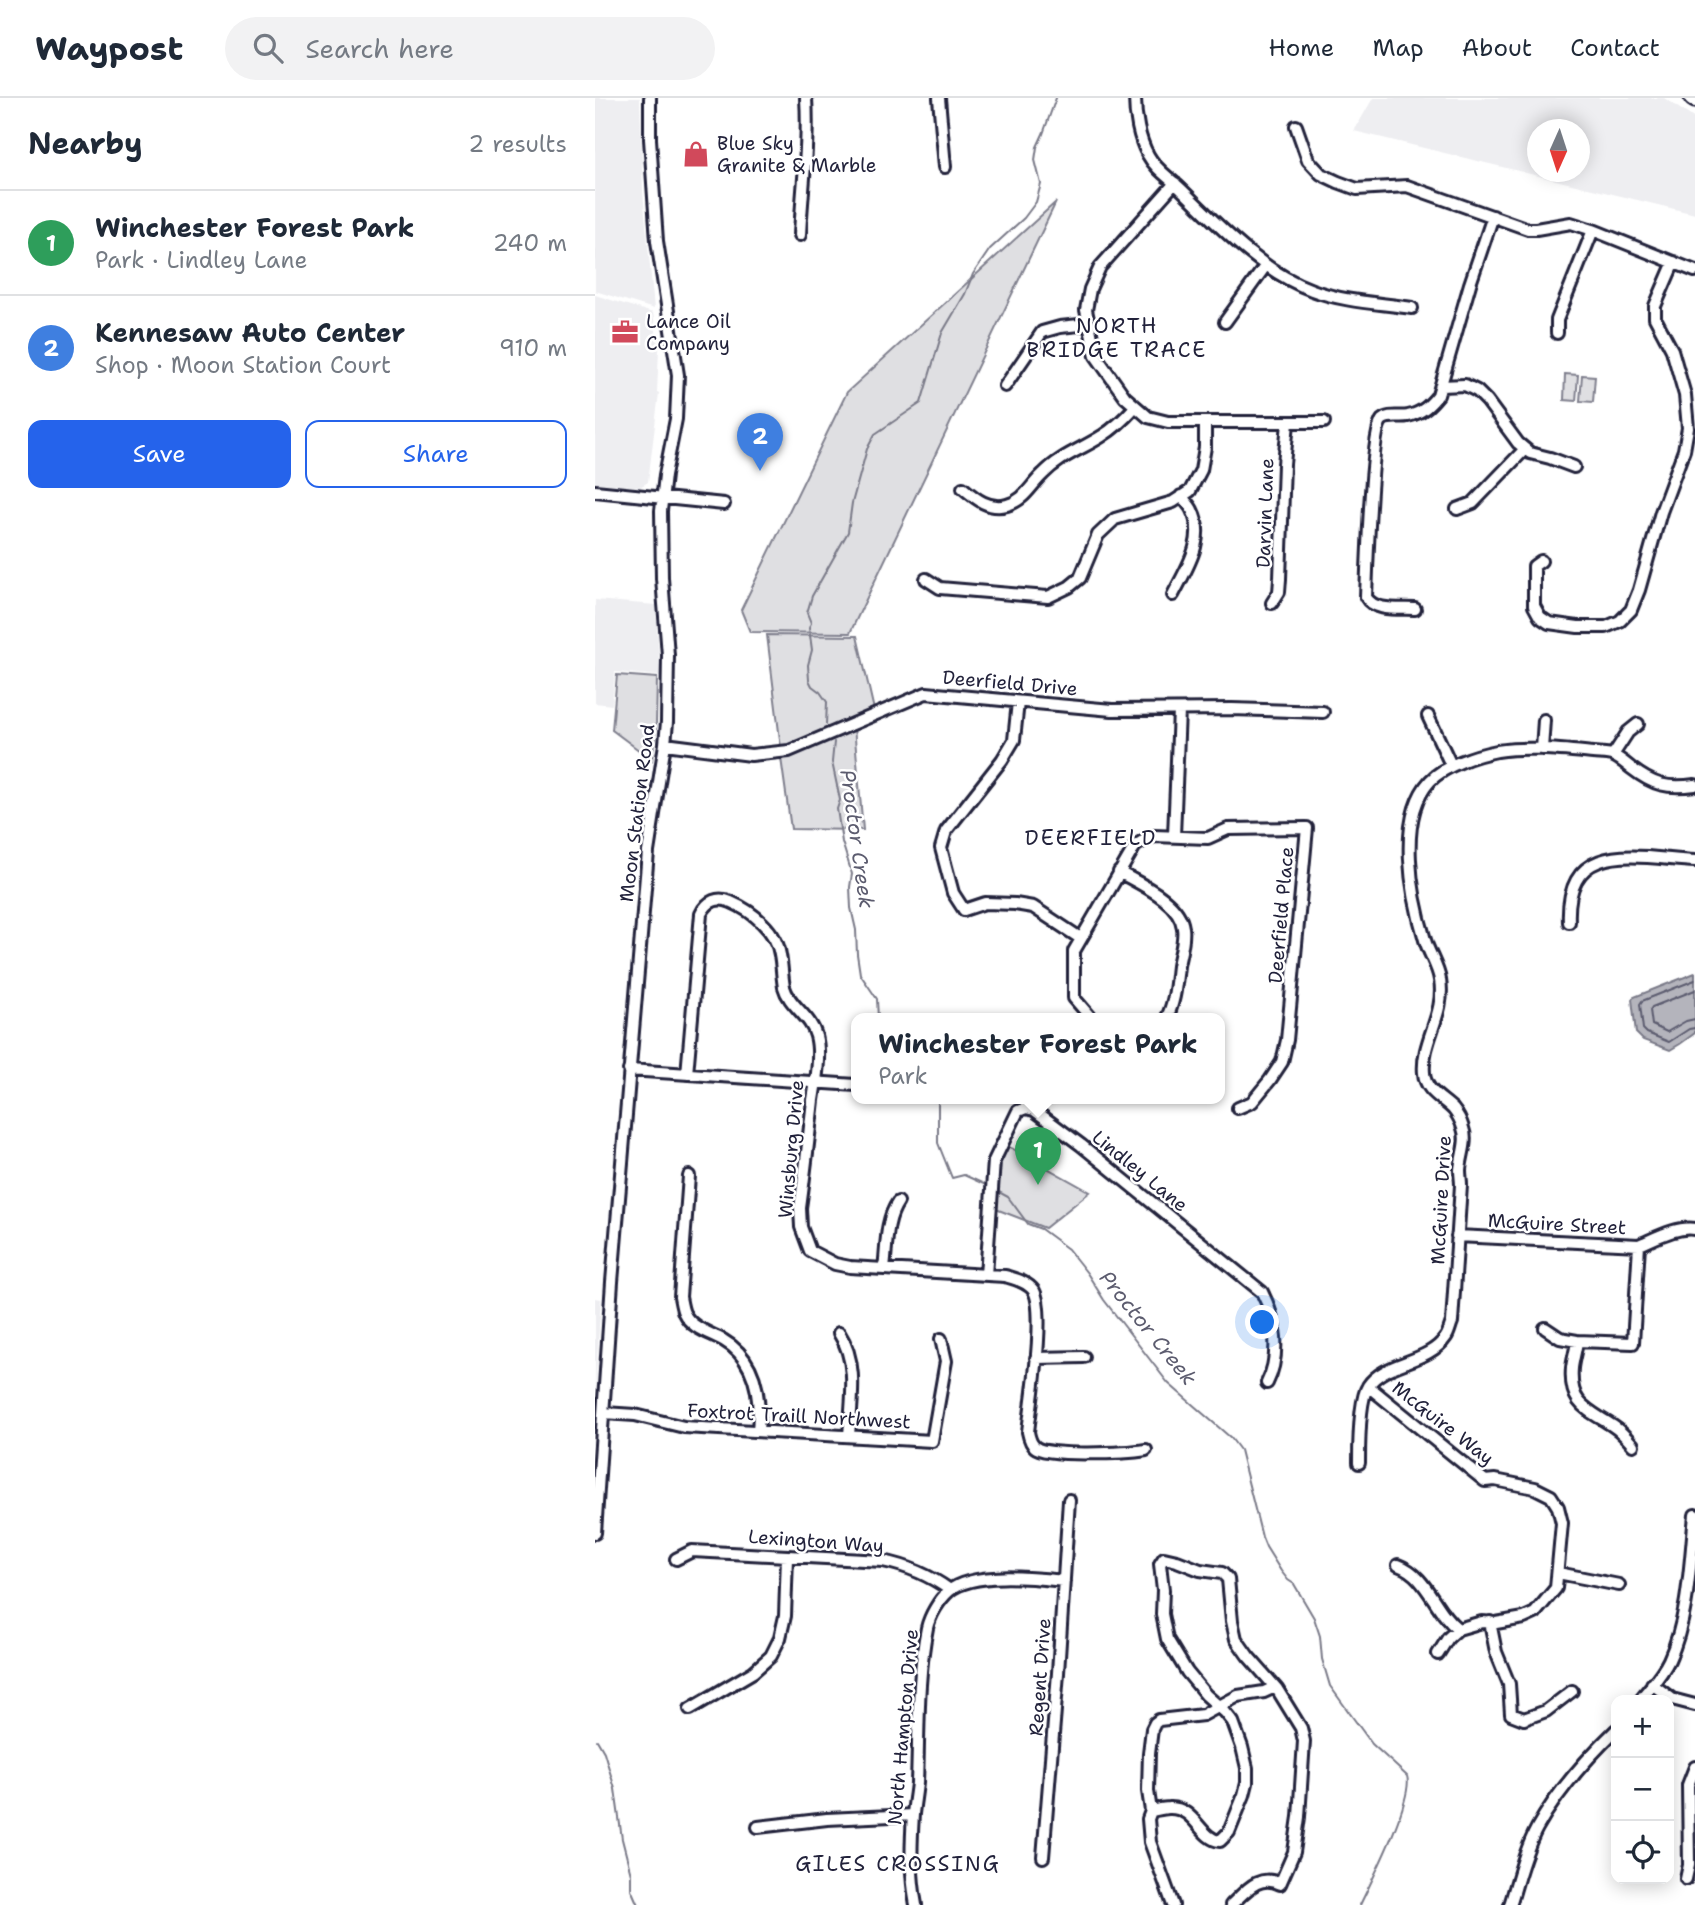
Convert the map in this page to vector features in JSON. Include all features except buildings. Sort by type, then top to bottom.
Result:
[{"type":"street","name":"Moon Station Road","points":[[595,1533],[647,852],[665,744],[668,655],[662,578],[662,497],[676,419],[678,375],[657,241],[650,151],[650,98]]},
{"type":"street","points":[[800,235],[808,130],[806,98]]},
{"type":"street","points":[[939,98],[945,167]]},
{"type":"street","points":[[1135,98],[1142,142],[1161,172],[1266,265],[1292,282],[1314,291],[1344,299],[1412,308]]},
{"type":"street","points":[[1296,127],[1308,160],[1321,174],[1338,183],[1357,189],[1407,186],[1528,229],[1571,223],[1695,271]]},
{"type":"street","points":[[1175,183],[1100,267],[1090,289],[1086,310],[1096,356],[1135,407],[1148,416],[1168,422],[1324,422]]},
{"type":"street","points":[[1415,609],[1374,606],[1366,597],[1378,427],[1386,418],[1410,416],[1429,407],[1438,395],[1493,216]]},
{"type":"street","points":[[1557,333],[1557,320],[1593,230]]},
{"type":"street","points":[[1541,561],[1534,566],[1534,606],[1540,617],[1549,623],[1606,627],[1620,621],[1631,610],[1661,512],[1684,450],[1688,428],[1685,395],[1679,372],[1672,350],[1655,318],[1655,306],[1674,262]]},
{"type":"street","points":[[1226,322],[1266,265]]},
{"type":"street","points":[[1005,386],[1042,332],[1089,324]]},
{"type":"street","points":[[1441,386],[1465,385],[1477,391],[1518,443],[1530,453],[1574,467]]},
{"type":"street","points":[[964,488],[977,500],[994,506],[1006,505],[1024,498],[1042,474],[1062,457],[1101,437],[1135,407]]},
{"type":"street","points":[[926,579],[940,588],[1048,597],[1069,587],[1080,578],[1098,535],[1115,519],[1173,502],[1190,491],[1202,470],[1205,422]]},
{"type":"street","name":"Darvin Lane","points":[[1272,603],[1279,592],[1288,423]]},
{"type":"street","points":[[1457,509],[1473,503],[1525,449]]},
{"type":"street","points":[[595,491],[724,504]]},
{"type":"street","points":[[1173,595],[1194,554],[1198,533],[1192,510],[1181,496]]},
{"type":"street","name":"Deerfield Drive","points":[[665,744],[760,755],[795,750],[926,693],[1112,710],[1232,709],[1323,712]]},
{"type":"street","points":[[1018,702],[1014,740],[1002,760],[946,831],[941,848],[953,893],[964,910],[985,903],[1033,907],[1080,938]]},
{"type":"street","points":[[1174,836],[1179,710]]},
{"type":"street","points":[[1428,716],[1451,765]]},
{"type":"street","points":[[1542,749],[1544,720]]},
{"type":"street","points":[[1638,724],[1628,732],[1613,755],[1644,778],[1661,785],[1695,785]]},
{"type":"street","name":"McGuire Drive","points":[[1368,1386],[1387,1371],[1430,1352],[1445,1338],[1452,1322],[1460,1168],[1465,1132],[1452,1108],[1433,1094],[1423,1077],[1425,1054],[1442,995],[1440,976],[1425,942],[1412,883],[1410,831],[1417,801],[1430,781],[1451,765],[1498,751],[1542,749],[1613,755]]},
{"type":"street","name":"Deerfield Place","points":[[1087,1013],[1074,998],[1074,951],[1136,846],[1154,836],[1208,838],[1228,829],[1307,828],[1287,1040],[1282,1062],[1252,1102],[1238,1108]]},
{"type":"street","points":[[1569,922],[1568,904],[1571,892],[1579,876],[1594,862],[1604,858],[1625,857],[1695,861]]},
{"type":"street","points":[[1119,872],[1167,900],[1178,913],[1183,928],[1175,991],[1169,1013]]},
{"type":"street","name":"Winsburg Drive","points":[[687,1074],[701,914],[707,904],[726,899],[773,933],[779,948],[788,996],[815,1033],[815,1083],[800,1208],[801,1227],[810,1251],[835,1264],[1006,1276],[1020,1280],[1033,1289],[1038,1303],[1039,1325],[1028,1432],[1035,1448],[1065,1453],[1146,1450]]},
{"type":"street","points":[[629,1070],[851,1085]]},
{"type":"street","name":"Lindley Lane","points":[[986,1275],[994,1161],[1018,1111],[1026,1108],[1034,1110],[1262,1292],[1268,1302],[1274,1324],[1276,1352],[1273,1371],[1267,1383]]},
{"type":"street","points":[[689,1176],[680,1297],[684,1314],[697,1328],[726,1342],[743,1356],[758,1391],[758,1431]]},
{"type":"street","points":[[884,1269],[889,1221],[898,1202]]},
{"type":"street","name":"McGuire Street","points":[[1457,1236],[1639,1245],[1666,1234],[1688,1228],[1695,1229]]},
{"type":"street","points":[[1545,1328],[1560,1338],[1577,1341],[1633,1343],[1639,1245]]},
{"type":"street","points":[[839,1333],[850,1355],[852,1368],[849,1436]]},
{"type":"street","name":"Foxtrot Traill Northwest","points":[[604,1413],[635,1415],[676,1426],[932,1441],[946,1361],[941,1339]]},
{"type":"street","points":[[1577,1341],[1572,1370],[1576,1399],[1596,1417],[1624,1434],[1633,1445]]},
{"type":"street","points":[[1036,1358],[1084,1357]]},
{"type":"street","points":[[1359,1463],[1363,1400],[1368,1386]]},
{"type":"street","name":"McGuire Way","points":[[1368,1386],[1485,1481],[1495,1480],[1535,1488],[1551,1496],[1558,1507],[1562,1523],[1556,1588],[1535,1613],[1524,1618],[1482,1622],[1458,1629]]},
{"type":"street","name":"Regent Drive","points":[[1043,1857],[1069,1500]]},
{"type":"street","points":[[1644,1695],[1669,1660],[1685,1608],[1695,1515]]},
{"type":"street","name":"Lexington Way","points":[[675,1559],[692,1551],[883,1562],[912,1568],[950,1590]]},
{"type":"street","points":[[690,1709],[753,1672],[771,1656],[780,1638],[785,1616],[787,1556]]},
{"type":"street","points":[[1151,1811],[1168,1808],[1181,1810],[1193,1818],[1212,1839],[1223,1840],[1229,1832],[1247,1783],[1247,1768],[1239,1737],[1225,1712],[1187,1672],[1167,1639],[1162,1614],[1160,1564],[1164,1558],[1200,1570],[1222,1573],[1228,1579],[1236,1639],[1275,1686],[1301,1728],[1304,1741],[1294,1852],[1280,1884],[1269,1880],[1258,1882],[1231,1905]]},
{"type":"street","points":[[1398,1565],[1410,1570],[1421,1581],[1447,1621],[1458,1629],[1448,1638],[1438,1654]]},
{"type":"street","points":[[1558,1573],[1619,1586]]},
{"type":"street","points":[[950,1590],[977,1580],[1020,1577],[1064,1581]]},
{"type":"street","name":"North Hampton Drive","points":[[916,1905],[910,1861],[917,1785],[921,1680],[927,1627],[936,1607],[950,1590]]},
{"type":"street","points":[[1490,1622],[1496,1652],[1509,1684],[1511,1714],[1524,1718],[1546,1711],[1572,1691]]},
{"type":"street","points":[[1652,1684],[1672,1699],[1695,1705]]},
{"type":"street","points":[[1173,1905],[1150,1842],[1148,1819],[1151,1811],[1148,1791],[1152,1729],[1159,1720],[1203,1715],[1238,1696],[1264,1692],[1275,1686]]},
{"type":"street","points":[[1510,1905],[1519,1872],[1537,1828],[1576,1772],[1611,1735]]},
{"type":"street","points":[[1686,1880],[1689,1865],[1688,1785],[1695,1767]]},
{"type":"street","points":[[758,1827],[827,1819],[913,1815]]},
{"type":"street","points":[[1502,1905],[1518,1880]]},
{"type":"shaded area","points":[[595,98],[640,98],[643,192],[654,309],[595,291]]},
{"type":"shaded area","points":[[1373,98],[1664,98],[1695,119],[1695,214],[1564,182],[1590,182],[1590,119],[1527,119],[1527,173],[1354,131]]},
{"type":"shaded area","points":[[1056,202],[850,633],[750,632],[741,610],[847,392]]},
{"type":"shaded area","points":[[595,295],[653,313],[659,350],[659,393],[648,482],[640,487],[595,483]]},
{"type":"shaded area","points":[[1565,374],[1578,375],[1576,401],[1564,400]]},
{"type":"shaded area","points":[[1582,375],[1595,376],[1593,402],[1580,401]]},
{"type":"shaded area","points":[[595,600],[656,605],[660,676],[615,672],[612,705],[595,703]]},
{"type":"shaded area","points":[[767,635],[857,636],[874,710],[781,748]]},
{"type":"shaded area","points":[[617,675],[657,678],[652,760],[612,730]]},
{"type":"shaded area","points":[[854,727],[863,830],[791,829],[781,758]]},
{"type":"shaded area","points":[[1006,1145],[1090,1192],[1045,1228],[996,1209],[1000,1161]]},
{"type":"shaded area","points":[[595,1298],[601,1299],[595,1394]]},
{"type":"water","points":[[1695,973],[1695,1033],[1670,1050],[1643,1040],[1636,1033],[1632,999]]},
{"type":"waterway","name":"Proctor Creek","points":[[826,724],[827,702],[809,680],[808,665],[812,650],[809,628],[811,623],[807,613],[812,596],[848,532],[852,503],[867,449],[875,434],[921,403],[942,333],[965,294],[973,274],[990,249],[1024,218],[1036,202],[1041,184],[1035,160],[1037,147],[1056,98]]},
{"type":"waterway","name":"Proctor Creek","points":[[834,742],[832,762],[840,800],[837,809],[842,842],[852,874],[851,908],[860,974],[877,999],[878,1013]]},
{"type":"waterway","name":"Proctor Creek","points":[[938,1104],[938,1143],[952,1178],[964,1175],[986,1185]]},
{"type":"waterway","name":"Proctor Creek","points":[[997,1191],[1008,1197],[1028,1224],[1041,1229],[1068,1249],[1168,1383],[1231,1438],[1240,1450],[1262,1537],[1281,1571],[1294,1584],[1314,1618],[1330,1686],[1372,1744],[1407,1776],[1404,1802],[1398,1820],[1360,1905]]},
{"type":"waterway","points":[[597,1740],[604,1752],[615,1789],[622,1839],[631,1874],[631,1889],[638,1905]]},
{"type":"place","name":"Blue Sky Granite & Marble","points":[[696,154]]},
{"type":"place","name":"Lance Oil Company","points":[[625,332]]},
{"type":"place","name":"Kennesaw Auto Center","points":[[760,471]]},
{"type":"place","name":"Winchester Forest Park","points":[[1038,1185]]},
{"type":"district","name":"NORTH BRIDGE TRACE","points":[[1117,338]]},
{"type":"district","name":"DEERFIELD","points":[[1091,838]]},
{"type":"district","name":"GILES CROSSING","points":[[898,1864]]}]
